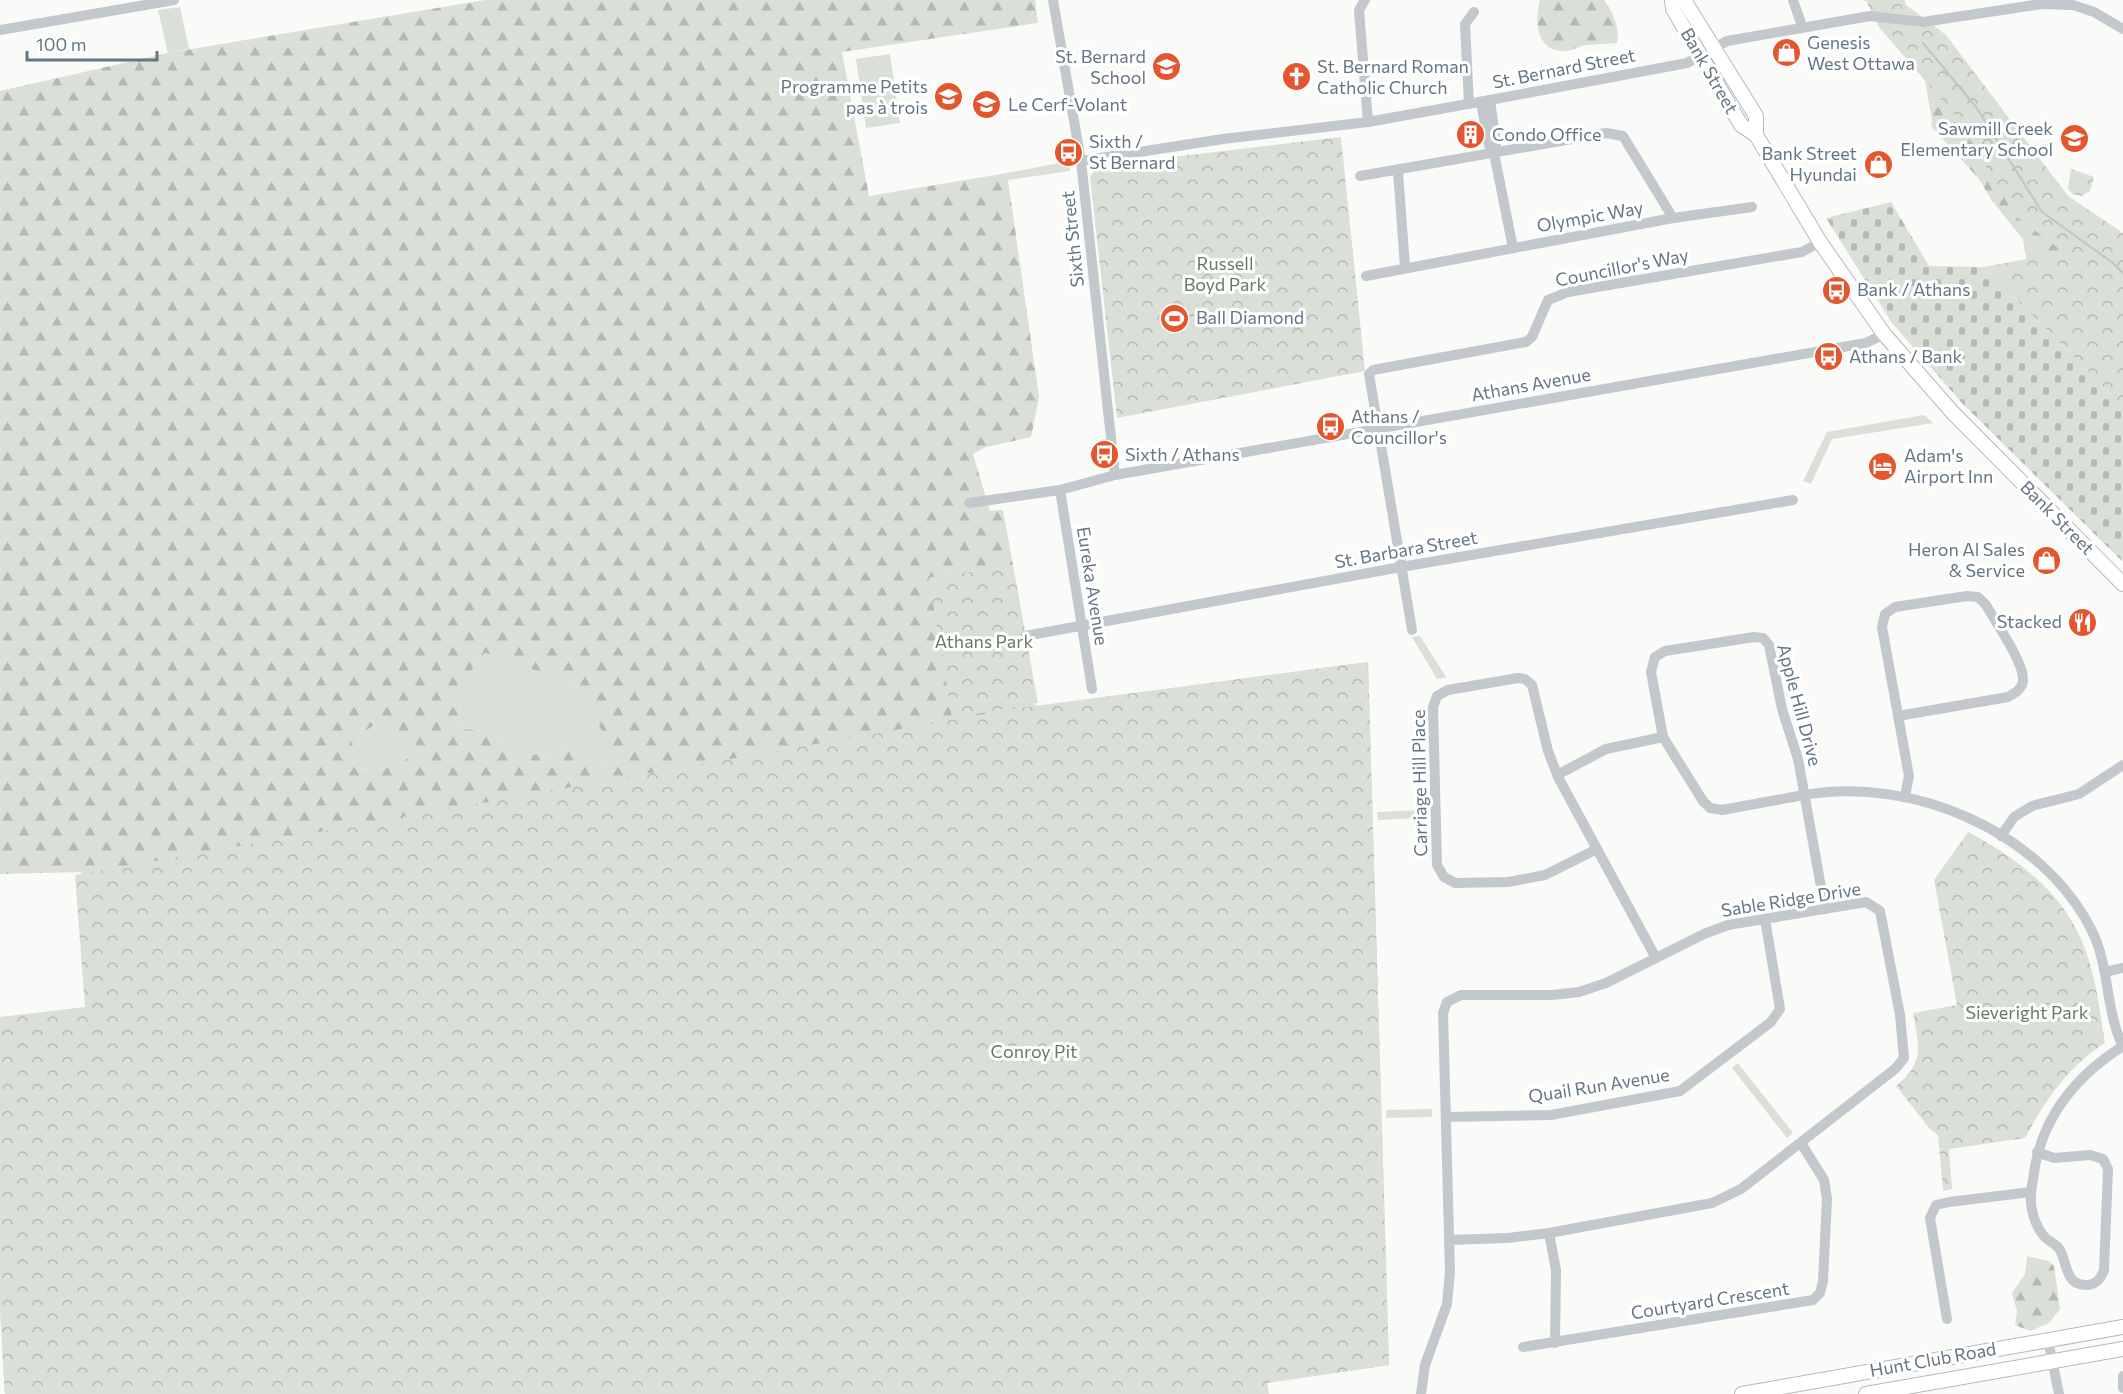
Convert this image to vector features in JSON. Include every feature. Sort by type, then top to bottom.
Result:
[{"type":"main road","name":"Bank Street","points":[[1672,0],[1673,9],[1741,125],[1756,135],[1820,242],[1884,334],[1953,413],[2123,584]]},
{"type":"main road","name":"Bank Street","points":[[1684,0],[1756,116],[1756,135]]},
{"type":"main road","name":"Hunt Club Road","points":[[1742,1394],[2123,1327]]},
{"type":"main road","name":"Hunt Club Road","points":[[1866,1394],[2123,1349]]},
{"type":"street","points":[[0,30],[174,0]]},
{"type":"street","name":"Sixth Street","points":[[1053,0],[1081,161],[1115,476]]},
{"type":"street","points":[[1365,0],[1359,9],[1368,122]]},
{"type":"street","points":[[1793,0],[1802,26]]},
{"type":"street","name":"St. Bernard Street","points":[[1081,161],[1223,139],[1368,122],[1469,104],[1687,63],[1727,41],[1869,16],[1923,22],[2041,4],[2073,5],[2094,12],[2123,29]]},
{"type":"street","points":[[1469,104],[1465,24],[1474,12]]},
{"type":"street","points":[[1485,101],[1489,145],[1494,153],[1513,248]]},
{"type":"street","name":"Olympic Way","points":[[1360,176],[1606,134],[1623,136],[1673,218]]},
{"type":"street","points":[[1398,171],[1406,267]]},
{"type":"street","name":"Olympic Way","points":[[1366,276],[1673,218],[1752,207]]},
{"type":"street","name":"Councillor's Way","points":[[1377,429],[1369,374],[1373,370],[1526,342],[1532,337],[1548,300],[1568,292],[1802,252],[1820,242]]},
{"type":"street","name":"Athans Avenue","points":[[969,503],[1060,490],[1115,476],[1866,343],[1884,334]]},
{"type":"street","points":[[1377,429],[1412,630]]},
{"type":"street","name":"Eureka Avenue","points":[[1060,490],[1092,688]]},
{"type":"street","name":"St. Barbara Street","points":[[1025,636],[1401,567],[1793,500]]},
{"type":"street","points":[[1898,716],[2008,697],[2018,691],[2023,682],[2023,670],[1986,605],[1978,597],[1967,596],[1895,607],[1885,614],[1882,627],[1898,716],[1909,776],[1905,796]]},
{"type":"street","name":"Apple Hill Drive","points":[[1804,795],[1798,759],[1782,709],[1769,645],[1763,638],[1754,637],[1665,651],[1655,657],[1651,672],[1663,737],[1703,801],[1710,808],[1722,810],[1804,795],[1864,791],[1905,796],[1950,810],[2001,836],[2038,863],[2059,883],[2078,907],[2093,933],[2105,972],[2117,1033],[2123,1046]]},
{"type":"street","name":"Carriage Hill Place","points":[[1597,849],[1551,873],[1522,881],[1458,883],[1449,881],[1440,872],[1437,865],[1433,707],[1442,693],[1518,678],[1529,681],[1535,692],[1548,752],[1557,776],[1597,849],[1656,958]]},
{"type":"street","points":[[1557,776],[1606,749],[1663,737]]},
{"type":"street","points":[[2001,836],[2014,817],[2032,806],[2079,794],[2123,765]]},
{"type":"street","points":[[1804,795],[1825,909]]},
{"type":"street","name":"Sable Ridge Drive","points":[[1421,1394],[1425,1365],[1447,1304],[1449,1240],[1443,1013],[1447,1002],[1461,994],[1570,994],[1606,983],[1710,931],[1866,902],[1880,911],[1900,1015],[1904,1058],[1896,1069],[1742,1189],[1712,1203],[1550,1233],[1508,1238],[1449,1240]]},
{"type":"street","name":"Quail Run Avenue","points":[[1446,1118],[1551,1115],[1680,1091],[1771,1022],[1780,1009],[1765,919]]},
{"type":"street","points":[[2105,972],[2123,968]]},
{"type":"street","points":[[2037,1152],[2054,1158],[2090,1155],[2103,1159],[2108,1169],[2101,1278],[2091,1285],[2072,1281],[2065,1269],[2060,1249],[2043,1236],[2032,1209],[2031,1192],[2037,1152],[2052,1116],[2086,1072],[2123,1046]]},
{"type":"street","name":"Courtyard Crescent","points":[[1523,1347],[1813,1300],[1821,1288],[1827,1199],[1824,1180],[1801,1143]]},
{"type":"street","points":[[1947,1319],[1930,1218],[1934,1208],[1936,1205],[1949,1202],[2012,1192],[2031,1192]]},
{"type":"street","points":[[1550,1233],[1556,1270],[1555,1343]]},
{"type":"street","points":[[2048,1340],[2059,1394]]},
{"type":"street","points":[[2123,1376],[2123,1388]]},
{"type":"green space","points":[[485,0],[1035,0],[1038,23],[842,52],[869,196],[1007,173],[1039,397],[1031,437],[986,447],[973,454],[990,511],[1003,510],[1013,565],[929,578],[946,676],[1039,706],[1368,662],[1389,1365],[1267,1383],[1269,1394],[5,1394],[2,1346],[92,1017],[81,872],[0,874],[0,91],[168,53]],"holes":[[[486,653],[576,685],[602,731],[611,762],[594,763],[568,749],[553,754],[530,754],[480,731],[457,727],[464,686],[478,657]],[[373,726],[415,743],[419,749],[418,754],[392,766],[361,769],[351,740]]]},
{"type":"green space","points":[[1540,0],[1604,0],[1615,20],[1618,32],[1617,43],[1585,45],[1565,51],[1553,49],[1546,45],[1539,32]]},
{"type":"green space","points":[[1861,0],[1904,0],[1906,5],[1946,35],[2068,196],[2123,233],[2123,406],[1984,267],[2064,252],[2015,216],[1958,119],[1879,27],[1866,1]]},
{"type":"green space","points":[[180,7],[189,49],[168,53],[158,10]]},
{"type":"green space","points":[[890,54],[900,123],[866,128],[856,59]]},
{"type":"green space","points":[[1924,75],[2070,209],[2115,239],[2027,264],[2023,239],[1992,201],[1979,179],[1931,126],[1932,120]]},
{"type":"green space","name":"Russell Boyd Park","points":[[1341,137],[1365,371],[1117,418],[1090,177],[1097,166]]},
{"type":"green space","points":[[1070,161],[1070,171],[1008,180],[1007,173]]},
{"type":"green space","points":[[2071,169],[2094,177],[2090,191],[2082,196],[2073,194],[2068,189]]},
{"type":"green space","points":[[1891,202],[1929,266],[1984,267],[2123,406],[2123,562],[1962,403],[1892,323],[1826,218]]},
{"type":"green space","points":[[1924,415],[1933,423],[1832,439],[1811,484],[1803,481],[1827,432]]},
{"type":"green space","name":"Athans Park","points":[[1013,565],[1038,703],[952,718],[929,578]]},
{"type":"green space","points":[[1420,636],[1446,677],[1437,679],[1412,637]]},
{"type":"green space","points":[[486,653],[576,685],[602,731],[612,762],[594,763],[568,749],[552,754],[530,754],[480,731],[457,727],[464,686],[478,657]]},
{"type":"green space","name":"Conroy Pit","points":[[1368,662],[1389,1365],[1267,1383],[1269,1394],[5,1394],[0,1312],[0,1017],[85,1007],[75,875],[1013,709]]},
{"type":"green space","points":[[373,726],[415,743],[419,748],[418,754],[392,766],[360,769],[351,740]]},
{"type":"green space","points":[[1423,810],[1423,818],[1378,820],[1377,812]]},
{"type":"green space","name":"Sieveright Park","points":[[1968,832],[2025,868],[2056,899],[2069,917],[2080,937],[2091,968],[2105,1043],[2069,1073],[2041,1110],[2025,1138],[1949,1149],[1952,1189],[1943,1191],[1938,1135],[1930,1129],[1896,1086],[1912,1070],[1918,1053],[1913,1013],[1957,1005],[1934,880]]},
{"type":"green space","points":[[1738,1063],[1793,1133],[1787,1138],[1732,1068]]},
{"type":"green space","points":[[1432,1109],[1432,1117],[1386,1118],[1386,1110]]},
{"type":"green space","points":[[2027,1256],[2048,1261],[2054,1266],[2060,1309],[2049,1323],[2030,1331],[2015,1325],[2017,1311],[2012,1293],[2025,1274]]},
{"type":"waterway","points":[[1923,43],[1976,107],[2042,212],[2113,263],[2123,273]]},
{"type":"place","name":"Genesis West Ottawa","points":[[1786,53]]},
{"type":"place","name":"St. Bernard School","points":[[1167,67]]},
{"type":"place","name":"St. Bernard Roman Catholic Church","points":[[1296,77]]},
{"type":"place","name":"Programme Petits pas à trois","points":[[949,97]]},
{"type":"place","name":"Le Cerf-Volant","points":[[987,105]]},
{"type":"place","name":"Condo Office","points":[[1471,135]]},
{"type":"place","name":"Sawmill Creek Elementary School","points":[[2074,139]]},
{"type":"place","name":"Sixth / St Bernard","points":[[1068,152]]},
{"type":"place","name":"Bank Street Hyundai","points":[[1878,164]]},
{"type":"place","name":"Bank / Athans","points":[[1836,290]]},
{"type":"place","name":"Ball Diamond","points":[[1175,318]]},
{"type":"place","name":"Athans / Bank","points":[[1828,357]]},
{"type":"place","name":"Athans / Councillor's","points":[[1330,427]]},
{"type":"place","name":"Sixth / Athans","points":[[1104,455]]},
{"type":"place","name":"Adam's Airport Inn","points":[[1883,466]]},
{"type":"place","name":"Heron Al Sales & Service","points":[[2046,560]]},
{"type":"place","name":"Stacked","points":[[2083,622]]}]
